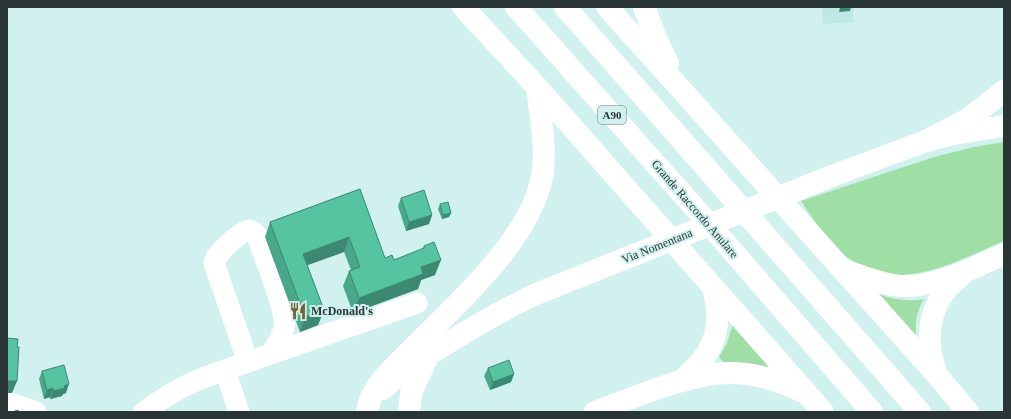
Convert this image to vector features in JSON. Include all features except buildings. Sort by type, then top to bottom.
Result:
[{"type":"main road","points":[[464,7],[537,87],[823,412]]},
{"type":"main road","name":"Grande Raccordo Anulare","points":[[516,7],[709,224],[872,412]]},
{"type":"main road","points":[[565,7],[920,412]]},
{"type":"main road","points":[[607,7],[937,375],[968,412]]},
{"type":"main road","points":[[644,7],[655,36],[682,89]]},
{"type":"main road","points":[[365,408],[376,389],[389,372],[494,263],[509,245],[527,218],[536,198],[542,172],[543,136],[537,87]]},
{"type":"main road","points":[[926,141],[968,119],[1004,91]]},
{"type":"main road","name":"Via Nomentana","points":[[365,408],[398,376],[468,330],[512,305],[837,174],[926,141],[960,133],[1004,126]]},
{"type":"main road","points":[[843,270],[882,282],[903,286],[924,284],[965,271],[1004,254]]},
{"type":"main road","points":[[937,375],[930,351],[930,330],[932,318],[945,291],[965,271]]},
{"type":"main road","points":[[679,382],[701,363],[708,353],[714,337],[718,319],[718,310],[713,288]]},
{"type":"main road","points":[[409,412],[411,393],[428,356]]},
{"type":"main road","points":[[595,412],[679,382],[715,374],[745,374],[773,379],[807,394]]},
{"type":"lane","points":[[248,362],[214,263],[216,256],[220,252],[241,233],[248,230],[254,232],[257,236],[283,312],[284,330],[271,353]]},
{"type":"lane","points":[[144,412],[185,385],[271,353],[417,303]]},
{"type":"lane","points":[[225,370],[239,412]]},
{"type":"lane","points":[[7,402],[36,412]]},
{"type":"shaded area","points":[[822,7],[853,7],[854,22],[823,24]]},
{"type":"green space","points":[[1004,142],[1004,241],[933,270],[904,275],[890,274],[851,260],[840,252],[829,240],[801,201],[934,157],[974,147]]},
{"type":"green space","points":[[876,293],[899,299],[924,299],[919,309],[917,318],[916,339]]},
{"type":"green space","points":[[733,324],[772,370],[725,364],[719,357],[727,343]]},
{"type":"place","name":"McDonald's","points":[[298,311]]}]
